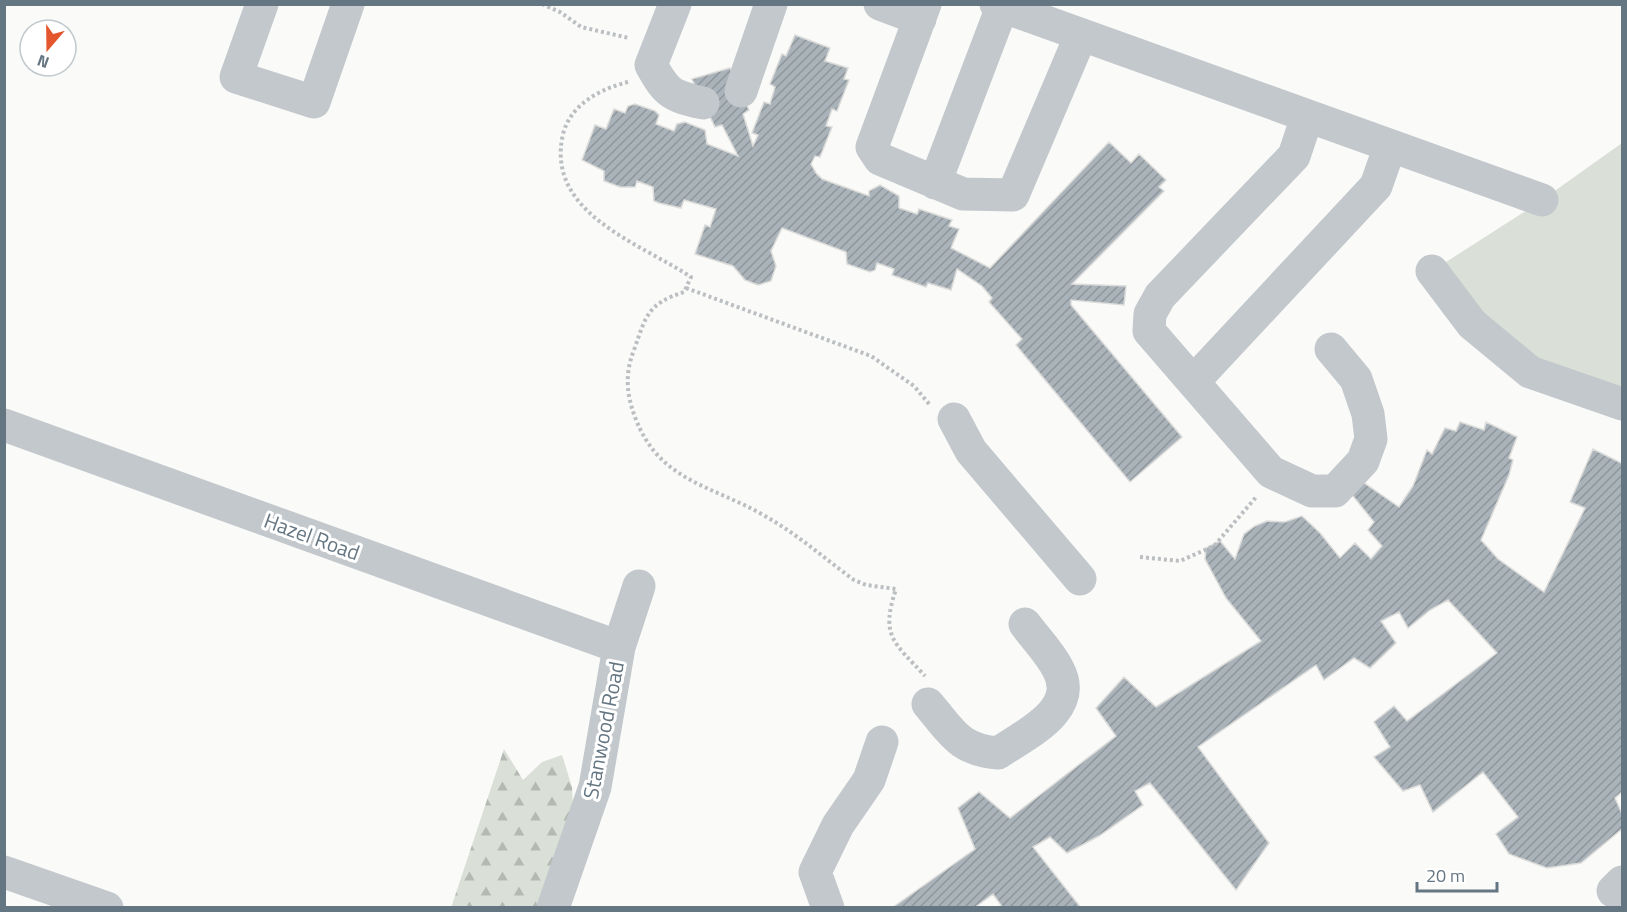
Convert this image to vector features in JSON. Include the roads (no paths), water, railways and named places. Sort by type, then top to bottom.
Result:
[{"type":"street","points":[[262,4],[236,77],[314,102],[348,4]]},
{"type":"street","points":[[675,4],[651,65],[659,80],[674,96],[703,103]]},
{"type":"street","points":[[741,91],[771,4]]},
{"type":"street","points":[[880,4],[923,12],[872,147],[880,159],[963,194],[1013,195],[1081,35]]},
{"type":"street","points":[[935,183],[999,6],[1542,200]]},
{"type":"street","points":[[1307,117],[1294,156],[1160,296],[1150,314],[1149,331],[1271,472],[1312,491],[1335,491],[1363,461],[1371,439],[1368,414],[1356,379],[1331,349]]},
{"type":"street","points":[[1193,382],[1376,186],[1390,146]]},
{"type":"street","points":[[1432,271],[1472,324],[1530,372],[1623,404]]},
{"type":"street","points":[[954,419],[971,451],[1080,579]]},
{"type":"street","name":"Hazel Road","points":[[4,425],[619,647]]},
{"type":"street","name":"Stanwood Road","points":[[553,908],[595,788],[619,647],[639,586]]},
{"type":"street","points":[[931,694],[954,735],[976,751],[998,753],[1054,714],[1064,696],[1059,670],[1025,624]]},
{"type":"street","points":[[828,908],[815,872],[838,825],[869,780],[882,742]]},
{"type":"street","points":[[4,872],[107,908]]}]
